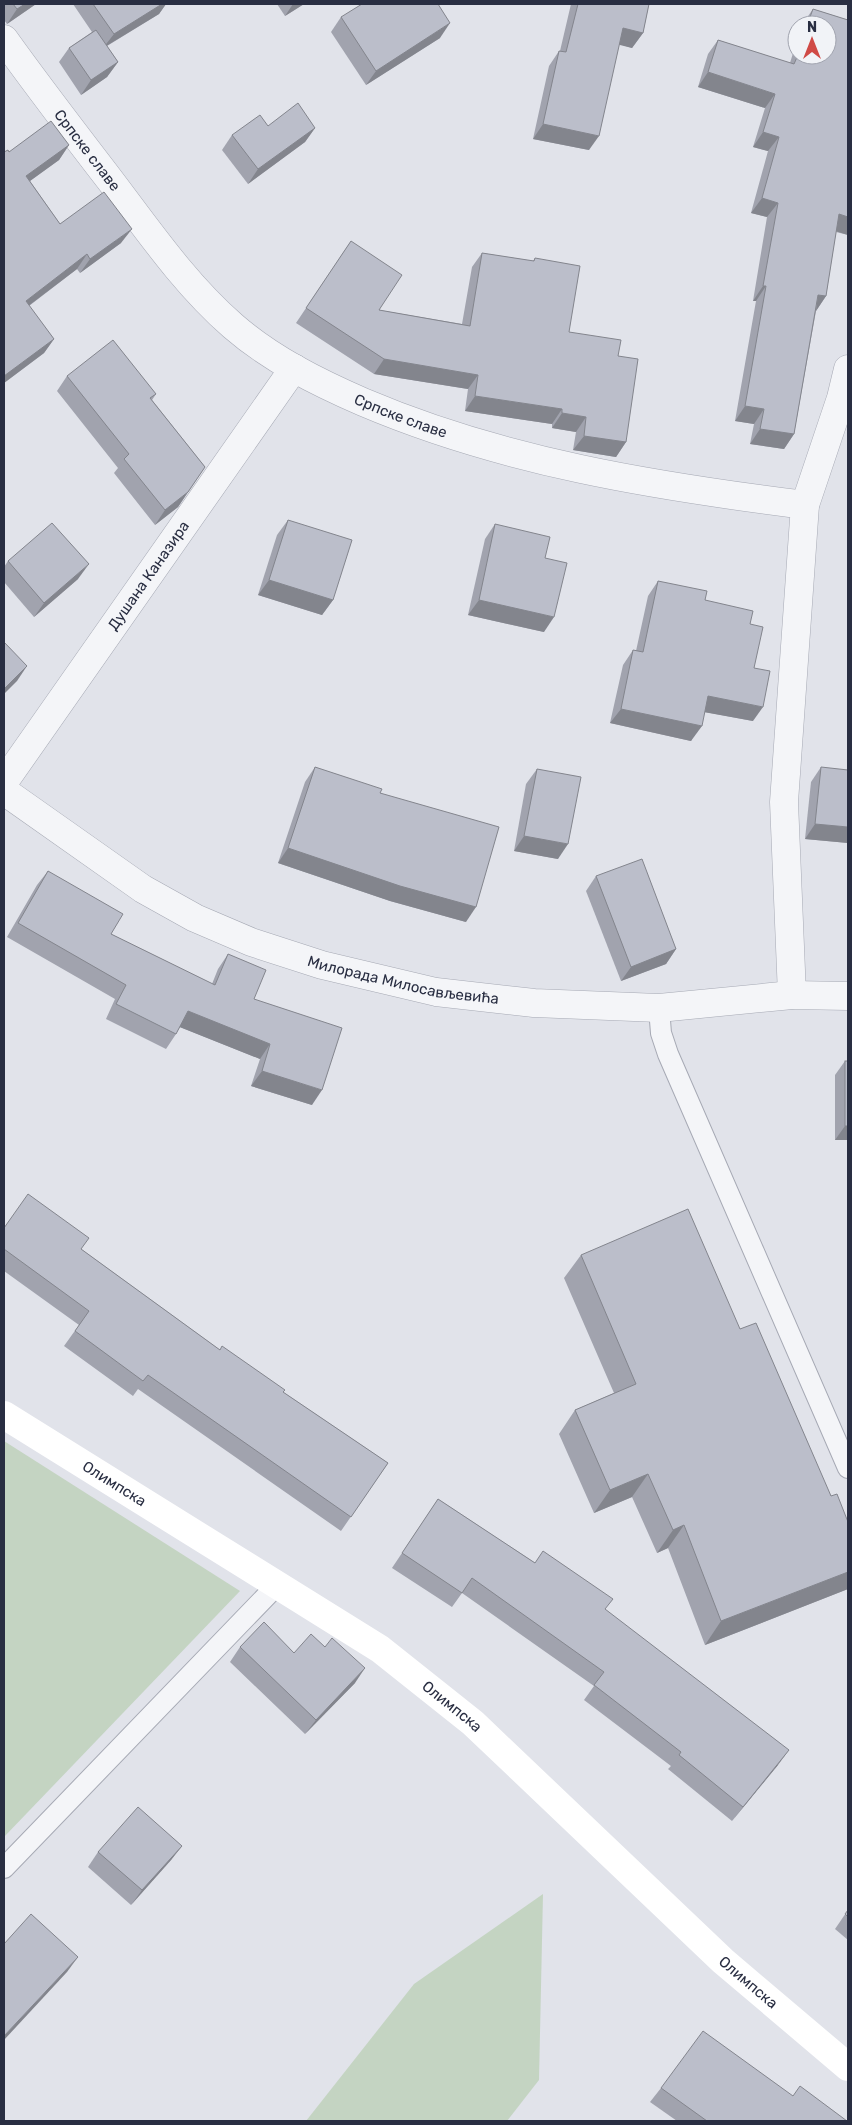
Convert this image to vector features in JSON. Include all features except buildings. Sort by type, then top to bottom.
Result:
[{"type":"street","name":"Српске славе","points":[[4,39],[47,100],[148,232],[207,302],[253,342],[294,368],[325,385],[396,416],[496,449],[586,471],[706,492],[805,505]]},
{"type":"street","name":"Душана Каназира","points":[[4,782],[294,368]]},
{"type":"street","points":[[792,995],[784,802],[805,505],[841,398],[848,369]]},
{"type":"street","name":"Милорада Милосављевића","points":[[4,791],[143,889],[195,918],[251,942],[322,964],[436,992],[534,1003],[659,1008],[792,995],[848,996]]},
{"type":"street","name":"Олимпска","points":[[4,1415],[380,1650],[473,1723],[723,1961],[848,2068]]},
{"type":"lane","points":[[659,1008],[661,1033],[668,1054],[848,1468]]},
{"type":"lane","points":[[4,1868],[277,1585]]},
{"type":"green space","points":[[4,1441],[240,1591],[4,1837]]},
{"type":"green space","points":[[543,1894],[539,2080],[507,2121],[306,2121],[414,1984]]}]
